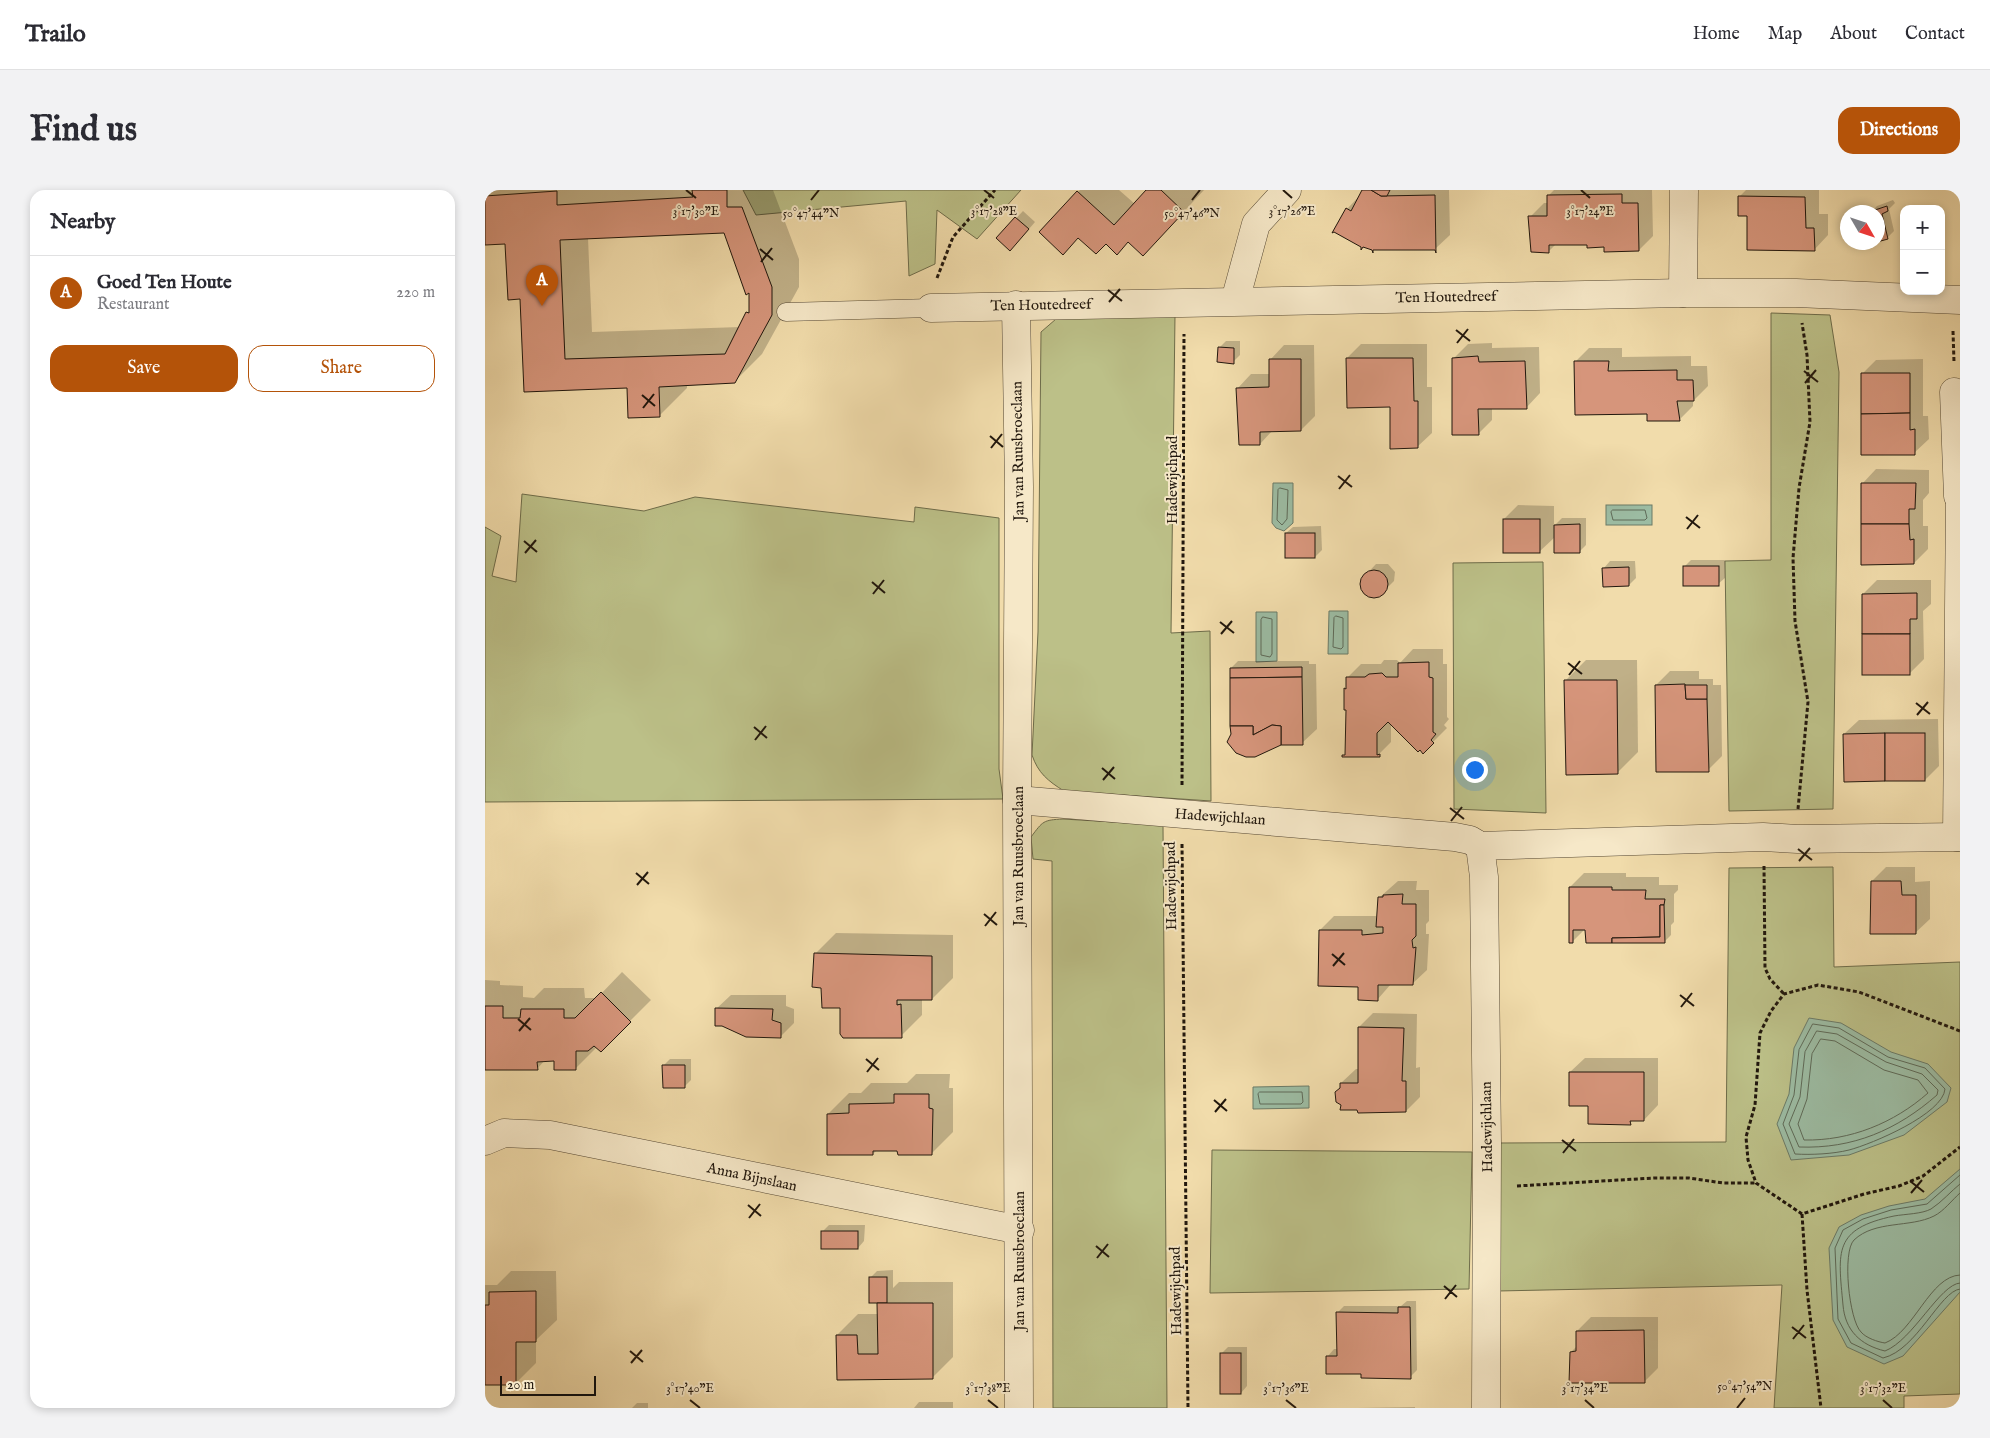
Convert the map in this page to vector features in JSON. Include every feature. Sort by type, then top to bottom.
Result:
[{"type":"street","points":[[1235,301],[1255,224],[1287,190]]},
{"type":"street","points":[[1683,293],[1684,190]]},
{"type":"street","name":"Ten Houtedreef","points":[[931,308],[1683,293],[1796,293],[1957,300]]},
{"type":"street","name":"Jan van Ruusbroeclaan","points":[[1016,305],[1019,487],[1017,800],[1020,1230],[1019,1408]]},
{"type":"street","points":[[1954,392],[1959,496],[1959,837]]},
{"type":"street","name":"Hadewijchlaan","points":[[1017,800],[1455,837],[1471,840],[1480,846],[1725,838],[1959,837]]},
{"type":"street","name":"Hadewijchlaan","points":[[1480,846],[1484,877],[1487,1188],[1486,1408]]},
{"type":"street","name":"Anna Bijnslaan","points":[[485,1142],[504,1133],[550,1135],[1020,1230]]},
{"type":"lane","points":[[786,312],[931,308]]},
{"type":"path","points":[[931,308],[935,284],[953,237],[995,190]]},
{"type":"path","points":[[1796,293],[1807,355],[1811,422],[1799,488],[1793,558],[1795,621],[1808,702],[1799,798],[1798,839]]},
{"type":"path","points":[[1954,392],[1957,300]]},
{"type":"path","name":"Hadewijchpad","points":[[1186,303],[1184,316],[1182,814],[1188,1408]]},
{"type":"path","points":[[1763,838],[1765,968],[1770,979],[1784,994]]},
{"type":"path","points":[[1756,1184],[1748,1160],[1746,1137],[1755,1105],[1760,1033],[1771,1011],[1784,994],[1818,985],[1859,992],[1960,1031]]},
{"type":"path","points":[[1802,1214],[1864,1194],[1899,1186],[1923,1176],[1960,1147]]},
{"type":"path","points":[[1487,1188],[1654,1178],[1689,1178],[1723,1183],[1756,1184],[1802,1214]]},
{"type":"path","points":[[1802,1214],[1807,1290],[1821,1408]]},
{"type":"shaded area","points":[[743,190],[1021,190],[977,239],[937,210],[935,264],[909,276],[906,201],[756,215]]},
{"type":"shaded area","points":[[1771,313],[1830,315],[1839,372],[1833,809],[1729,811],[1725,561],[1771,560]]},
{"type":"shaded area","points":[[1175,315],[1171,633],[1210,631],[1211,801],[1064,791],[1044,776],[1037,767],[1032,755],[1038,632],[1041,332],[1056,319]]},
{"type":"shaded area","points":[[522,494],[644,511],[695,497],[914,522],[915,507],[999,518],[999,769],[1003,799],[485,802],[485,527],[501,536],[492,576],[516,582]]},
{"type":"shaded area","points":[[1543,562],[1546,813],[1454,809],[1453,563]]},
{"type":"shaded area","points":[[1063,819],[1163,825],[1167,1408],[1053,1408],[1052,861],[1033,859],[1031,837],[1044,822]]},
{"type":"shaded area","points":[[1833,867],[1834,967],[1960,962],[1960,1394],[1904,1396],[1904,1408],[1774,1408],[1782,1285],[1498,1291],[1498,1143],[1726,1142],[1729,868]]},
{"type":"shaded area","points":[[1212,1150],[1472,1152],[1469,1289],[1210,1293]]},
{"type":"water","points":[[1273,483],[1293,483],[1293,523],[1284,531],[1276,528],[1272,523]]},
{"type":"water","points":[[1606,505],[1652,505],[1652,525],[1606,525]]},
{"type":"water","points":[[1329,611],[1348,611],[1348,654],[1328,654]]},
{"type":"water","points":[[1256,612],[1277,612],[1277,661],[1256,662]]},
{"type":"water","points":[[1809,1018],[1841,1023],[1891,1052],[1928,1064],[1951,1088],[1947,1102],[1904,1135],[1849,1155],[1791,1160],[1777,1124],[1789,1094],[1794,1048]]},
{"type":"water","points":[[1309,1086],[1309,1108],[1253,1109],[1253,1087]]},
{"type":"water","points":[[1960,1169],[1960,1292],[1903,1356],[1884,1364],[1847,1347],[1833,1320],[1829,1248],[1839,1227],[1861,1215],[1889,1206],[1925,1199]]},
{"type":"building","points":[[692,190],[727,190],[727,207],[742,207],[772,287],[772,315],[735,383],[659,387],[660,417],[628,418],[627,388],[524,392],[520,299],[508,300],[505,244],[485,245],[485,196],[557,191],[557,205],[693,197]],"holes":[[[724,233],[746,295],[749,293],[749,313],[746,312],[725,354],[565,359],[560,240]]]},
{"type":"building","points":[[1146,190],[1161,190],[1184,212],[1143,256],[1128,242],[1117,255],[1106,244],[1096,254],[1078,238],[1063,255],[1039,232],[1077,191],[1114,225]]},
{"type":"building","points":[[1362,190],[1371,190],[1381,196],[1435,195],[1436,253],[1435,250],[1373,250],[1373,253],[1372,250],[1363,247],[1361,250],[1361,247],[1334,232],[1332,233],[1346,208],[1351,211]]},
{"type":"building","points":[[1371,190],[1390,190],[1387,196],[1381,196]]},
{"type":"building","points":[[1622,194],[1622,203],[1638,203],[1639,251],[1604,252],[1604,247],[1587,248],[1587,245],[1549,245],[1549,253],[1531,252],[1528,216],[1547,216],[1547,195]]},
{"type":"building","points":[[1738,196],[1805,197],[1806,228],[1814,228],[1815,251],[1747,250],[1747,216],[1738,216]]},
{"type":"building","points":[[1015,217],[1029,229],[1010,251],[996,238]]},
{"type":"building","points":[[1885,226],[1888,239],[1885,240]]},
{"type":"building","points":[[1218,347],[1234,348],[1234,364],[1217,362]]},
{"type":"building","points":[[1478,356],[1479,362],[1525,361],[1527,409],[1478,409],[1479,435],[1452,435],[1452,358]]},
{"type":"building","points":[[1346,358],[1413,358],[1414,401],[1418,401],[1418,448],[1390,449],[1390,407],[1347,408]]},
{"type":"building","points":[[1269,359],[1301,359],[1301,431],[1260,432],[1260,445],[1239,445],[1236,388],[1269,387]]},
{"type":"building","points":[[1574,361],[1609,361],[1608,371],[1677,370],[1677,380],[1693,380],[1694,401],[1677,401],[1680,421],[1647,421],[1647,414],[1575,415]]},
{"type":"building","points":[[1861,373],[1910,373],[1910,413],[1861,414]]},
{"type":"building","points":[[1910,413],[1910,430],[1915,429],[1915,455],[1861,455],[1861,414]]},
{"type":"building","points":[[1861,483],[1916,483],[1915,509],[1909,509],[1909,524],[1861,524]]},
{"type":"building","points":[[1503,519],[1540,519],[1540,553],[1503,553]]},
{"type":"building","points":[[1580,524],[1580,553],[1554,553],[1554,525]]},
{"type":"building","points":[[1861,524],[1909,524],[1910,540],[1914,539],[1914,564],[1861,565]]},
{"type":"building","points":[[1285,533],[1315,533],[1315,558],[1285,558]]},
{"type":"building","points":[[1683,566],[1719,566],[1719,586],[1683,586]]},
{"type":"building","points":[[1629,567],[1629,586],[1603,587],[1602,568]]},
{"type":"building","points":[[1374,570],[1384,574],[1388,584],[1384,594],[1374,598],[1364,594],[1360,584],[1364,574]]},
{"type":"building","points":[[1917,593],[1917,619],[1910,619],[1910,634],[1862,634],[1862,594]]},
{"type":"building","points":[[1862,634],[1910,634],[1910,675],[1862,675]]},
{"type":"building","points":[[1429,662],[1429,677],[1433,678],[1433,732],[1436,734],[1431,740],[1434,743],[1423,754],[1420,750],[1418,752],[1388,722],[1377,733],[1377,755],[1380,754],[1380,757],[1342,757],[1342,755],[1345,755],[1346,710],[1344,710],[1344,688],[1346,689],[1346,677],[1365,677],[1369,674],[1382,673],[1386,677],[1398,677],[1398,663]]},
{"type":"building","points":[[1302,667],[1302,677],[1230,678],[1230,668]]},
{"type":"building","points":[[1302,677],[1303,745],[1281,745],[1281,726],[1272,725],[1253,735],[1253,726],[1230,726],[1230,678]]},
{"type":"building","points":[[1564,680],[1617,680],[1618,774],[1566,775]]},
{"type":"building","points":[[1685,684],[1686,699],[1707,699],[1709,772],[1656,772],[1655,685]]},
{"type":"building","points":[[1685,685],[1707,685],[1707,699],[1686,699]]},
{"type":"building","points":[[1272,725],[1281,726],[1281,745],[1255,757],[1246,757],[1236,753],[1227,742],[1231,734],[1230,726],[1253,726],[1253,735]]},
{"type":"building","points":[[1885,733],[1885,781],[1844,782],[1843,734]]},
{"type":"building","points":[[1885,733],[1925,733],[1925,781],[1885,781]]},
{"type":"building","points":[[1871,881],[1901,881],[1902,895],[1916,895],[1916,934],[1870,934]]},
{"type":"building","points":[[1569,887],[1612,887],[1612,890],[1646,890],[1645,899],[1665,899],[1664,905],[1660,905],[1660,937],[1612,938],[1612,943],[1586,943],[1585,930],[1573,930],[1573,943],[1569,943]]},
{"type":"building","points":[[1403,894],[1402,904],[1416,904],[1416,936],[1412,940],[1413,948],[1416,947],[1413,985],[1378,985],[1378,1001],[1358,1000],[1358,987],[1318,986],[1319,930],[1362,930],[1362,935],[1383,933],[1383,927],[1376,927],[1378,897]]},
{"type":"building","points":[[1660,905],[1664,905],[1665,943],[1612,943],[1612,938],[1660,937]]},
{"type":"building","points":[[814,953],[932,956],[932,1000],[897,1000],[897,1005],[901,1004],[902,1038],[843,1038],[840,1034],[840,1008],[822,1008],[821,988],[812,987]]},
{"type":"building","points":[[601,992],[631,1022],[601,1052],[594,1046],[588,1051],[576,1051],[576,1070],[554,1070],[554,1061],[537,1062],[538,1070],[485,1070],[485,1006],[503,1006],[503,1018],[520,1018],[521,1009],[564,1009],[564,1018],[575,1018]]},
{"type":"building","points":[[715,1008],[773,1009],[772,1020],[781,1023],[781,1038],[746,1037],[722,1026],[715,1026]]},
{"type":"building","points":[[1358,1027],[1404,1028],[1402,1081],[1406,1081],[1406,1112],[1358,1113],[1357,1110],[1340,1110],[1341,1105],[1336,1102],[1335,1092],[1340,1088],[1340,1083],[1358,1083]]},
{"type":"building","points":[[662,1065],[685,1065],[685,1088],[663,1088]]},
{"type":"building","points":[[1569,1072],[1644,1072],[1644,1121],[1630,1121],[1631,1125],[1588,1124],[1588,1106],[1569,1106]]},
{"type":"building","points":[[894,1094],[929,1094],[929,1108],[933,1109],[932,1155],[898,1155],[897,1151],[873,1151],[873,1155],[827,1155],[827,1114],[849,1113],[849,1104],[894,1103]]},
{"type":"building","points":[[821,1231],[858,1231],[858,1249],[821,1249]]},
{"type":"building","points":[[869,1277],[887,1277],[887,1303],[869,1303]]},
{"type":"building","points":[[536,1291],[536,1342],[516,1342],[516,1385],[485,1385],[485,1305],[489,1305],[489,1292]]},
{"type":"building","points":[[877,1303],[933,1303],[933,1379],[837,1380],[836,1335],[857,1335],[858,1354],[878,1354]]},
{"type":"building","points":[[1398,1307],[1410,1307],[1411,1379],[1361,1378],[1361,1374],[1326,1374],[1326,1356],[1337,1356],[1336,1312],[1398,1313]]},
{"type":"building","points":[[1644,1330],[1645,1383],[1569,1383],[1570,1352],[1576,1351],[1576,1331]]},
{"type":"building","points":[[1220,1353],[1241,1353],[1241,1394],[1220,1394]]},
{"type":"place","name":"Goed Ten Houte","points":[[542,306]]}]
